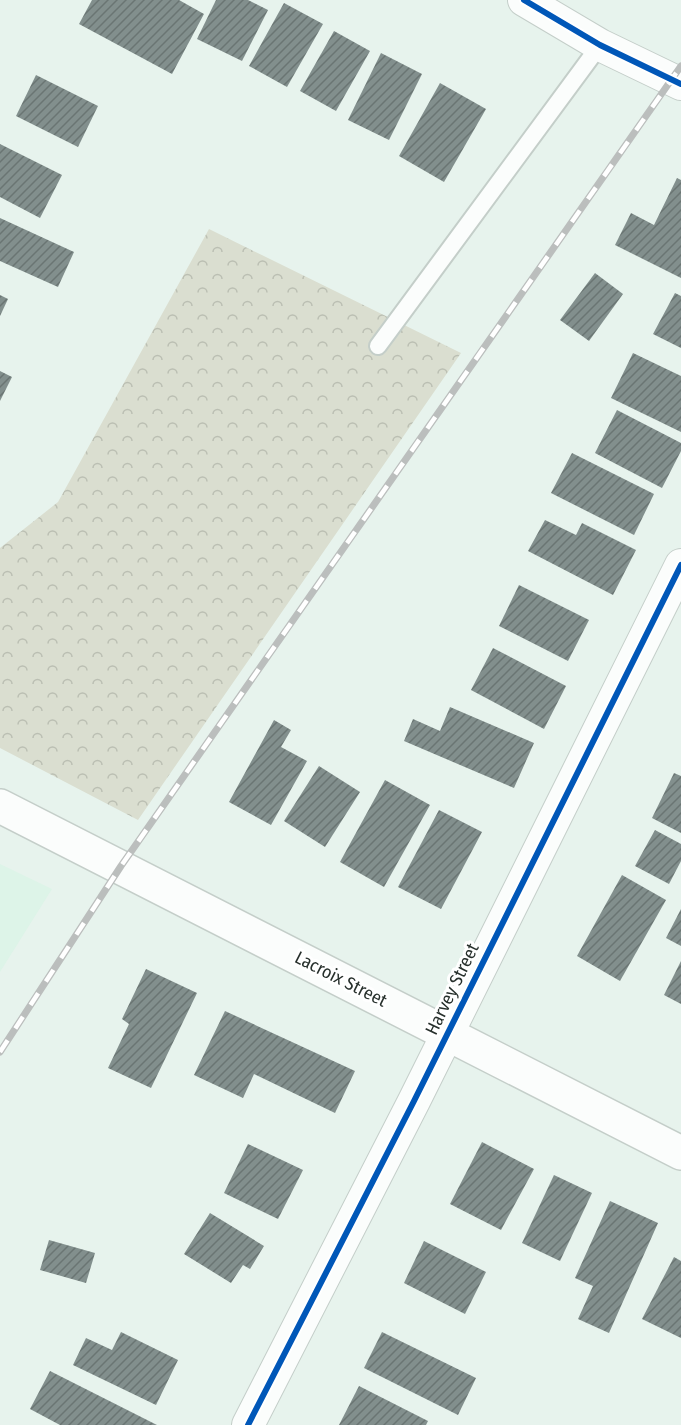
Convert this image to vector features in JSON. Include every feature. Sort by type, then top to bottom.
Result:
[{"type":"main road","name":"Lacroix Street","points":[[0,806],[681,1153]]},
{"type":"street","points":[[524,0],[600,45],[681,84]]},
{"type":"street","name":"Harvey Street","points":[[248,1425],[681,565]]},
{"type":"lane","points":[[378,346],[600,45]]},
{"type":"shaded area","points":[[0,864],[52,889],[0,972]]},
{"type":"green space","points":[[209,229],[461,353],[138,820],[0,748],[0,548],[58,502]]},
{"type":"building","points":[[92,0],[179,0],[204,14],[172,74],[79,24]]},
{"type":"building","points":[[216,0],[248,0],[268,10],[242,61],[197,39]]},
{"type":"building","points":[[284,3],[323,24],[287,87],[249,66]]},
{"type":"building","points":[[334,31],[370,51],[336,111],[300,91]]},
{"type":"building","points":[[381,53],[422,74],[389,140],[348,120]]},
{"type":"building","points":[[36,75],[98,106],[78,147],[16,116]]},
{"type":"building","points":[[440,83],[486,109],[444,182],[399,156]]},
{"type":"building","points":[[0,144],[62,175],[40,218],[0,197]]},
{"type":"building","points":[[677,178],[681,180],[681,278],[615,245],[631,213],[654,225]]},
{"type":"building","points":[[0,218],[74,252],[58,287],[0,261]]},
{"type":"building","points":[[595,273],[623,294],[589,341],[560,320]]},
{"type":"building","points":[[675,293],[681,296],[681,348],[653,334]]},
{"type":"building","points":[[0,295],[8,299],[0,316]]},
{"type":"building","points":[[633,353],[681,376],[681,432],[611,398]]},
{"type":"building","points":[[0,371],[12,377],[0,401]]},
{"type":"building","points":[[617,410],[681,443],[681,451],[662,488],[595,453]]},
{"type":"building","points":[[572,453],[654,494],[634,535],[551,493]]},
{"type":"building","points":[[545,520],[576,535],[582,523],[636,550],[613,595],[528,551]]},
{"type":"building","points":[[519,585],[589,620],[568,661],[499,626]]},
{"type":"building","points":[[493,648],[566,686],[544,729],[471,690]]},
{"type":"building","points":[[450,707],[534,743],[514,788],[404,741],[413,719],[440,731]]},
{"type":"building","points":[[274,720],[291,730],[281,747],[307,761],[271,825],[229,802]]},
{"type":"building","points":[[319,766],[360,792],[325,847],[284,821]]},
{"type":"building","points":[[674,773],[681,776],[681,833],[652,818]]},
{"type":"building","points":[[385,780],[430,805],[384,887],[340,862]]},
{"type":"building","points":[[439,810],[482,832],[441,909],[398,887]]},
{"type":"building","points":[[655,830],[681,844],[681,861],[669,884],[635,866]]},
{"type":"building","points":[[622,875],[666,900],[620,981],[577,956]]},
{"type":"building","points":[[681,909],[681,946],[666,938]]},
{"type":"building","points":[[681,961],[681,1004],[664,995]]},
{"type":"building","points":[[146,969],[197,993],[151,1088],[108,1068],[129,1024],[122,1019]]},
{"type":"building","points":[[225,1011],[355,1071],[335,1113],[254,1074],[243,1098],[194,1075]]},
{"type":"building","points":[[482,1142],[534,1169],[501,1230],[450,1204]]},
{"type":"building","points":[[248,1144],[303,1170],[278,1219],[224,1193]]},
{"type":"building","points":[[554,1175],[592,1193],[560,1261],[522,1243]]},
{"type":"building","points":[[610,1201],[658,1223],[609,1333],[578,1319],[593,1286],[575,1278]]},
{"type":"building","points":[[210,1213],[264,1246],[250,1269],[243,1265],[231,1283],[184,1254]]},
{"type":"building","points":[[49,1240],[95,1253],[86,1283],[40,1270]]},
{"type":"building","points":[[424,1241],[486,1272],[465,1314],[404,1283]]},
{"type":"building","points":[[674,1257],[681,1261],[681,1338],[642,1319]]},
{"type":"building","points":[[121,1332],[178,1360],[156,1405],[73,1365],[86,1338],[112,1350]]},
{"type":"building","points":[[382,1332],[476,1378],[458,1415],[364,1368]]},
{"type":"building","points":[[50,1371],[157,1425],[60,1425],[30,1409]]},
{"type":"building","points":[[359,1386],[428,1421],[426,1425],[339,1425]]},
{"type":"railway","points":[[0,1052],[121,866],[681,66]]},
{"type":"cycle path","points":[[524,0],[600,45],[681,84]]},
{"type":"cycle path","points":[[248,1425],[414,1101],[681,565]]}]
